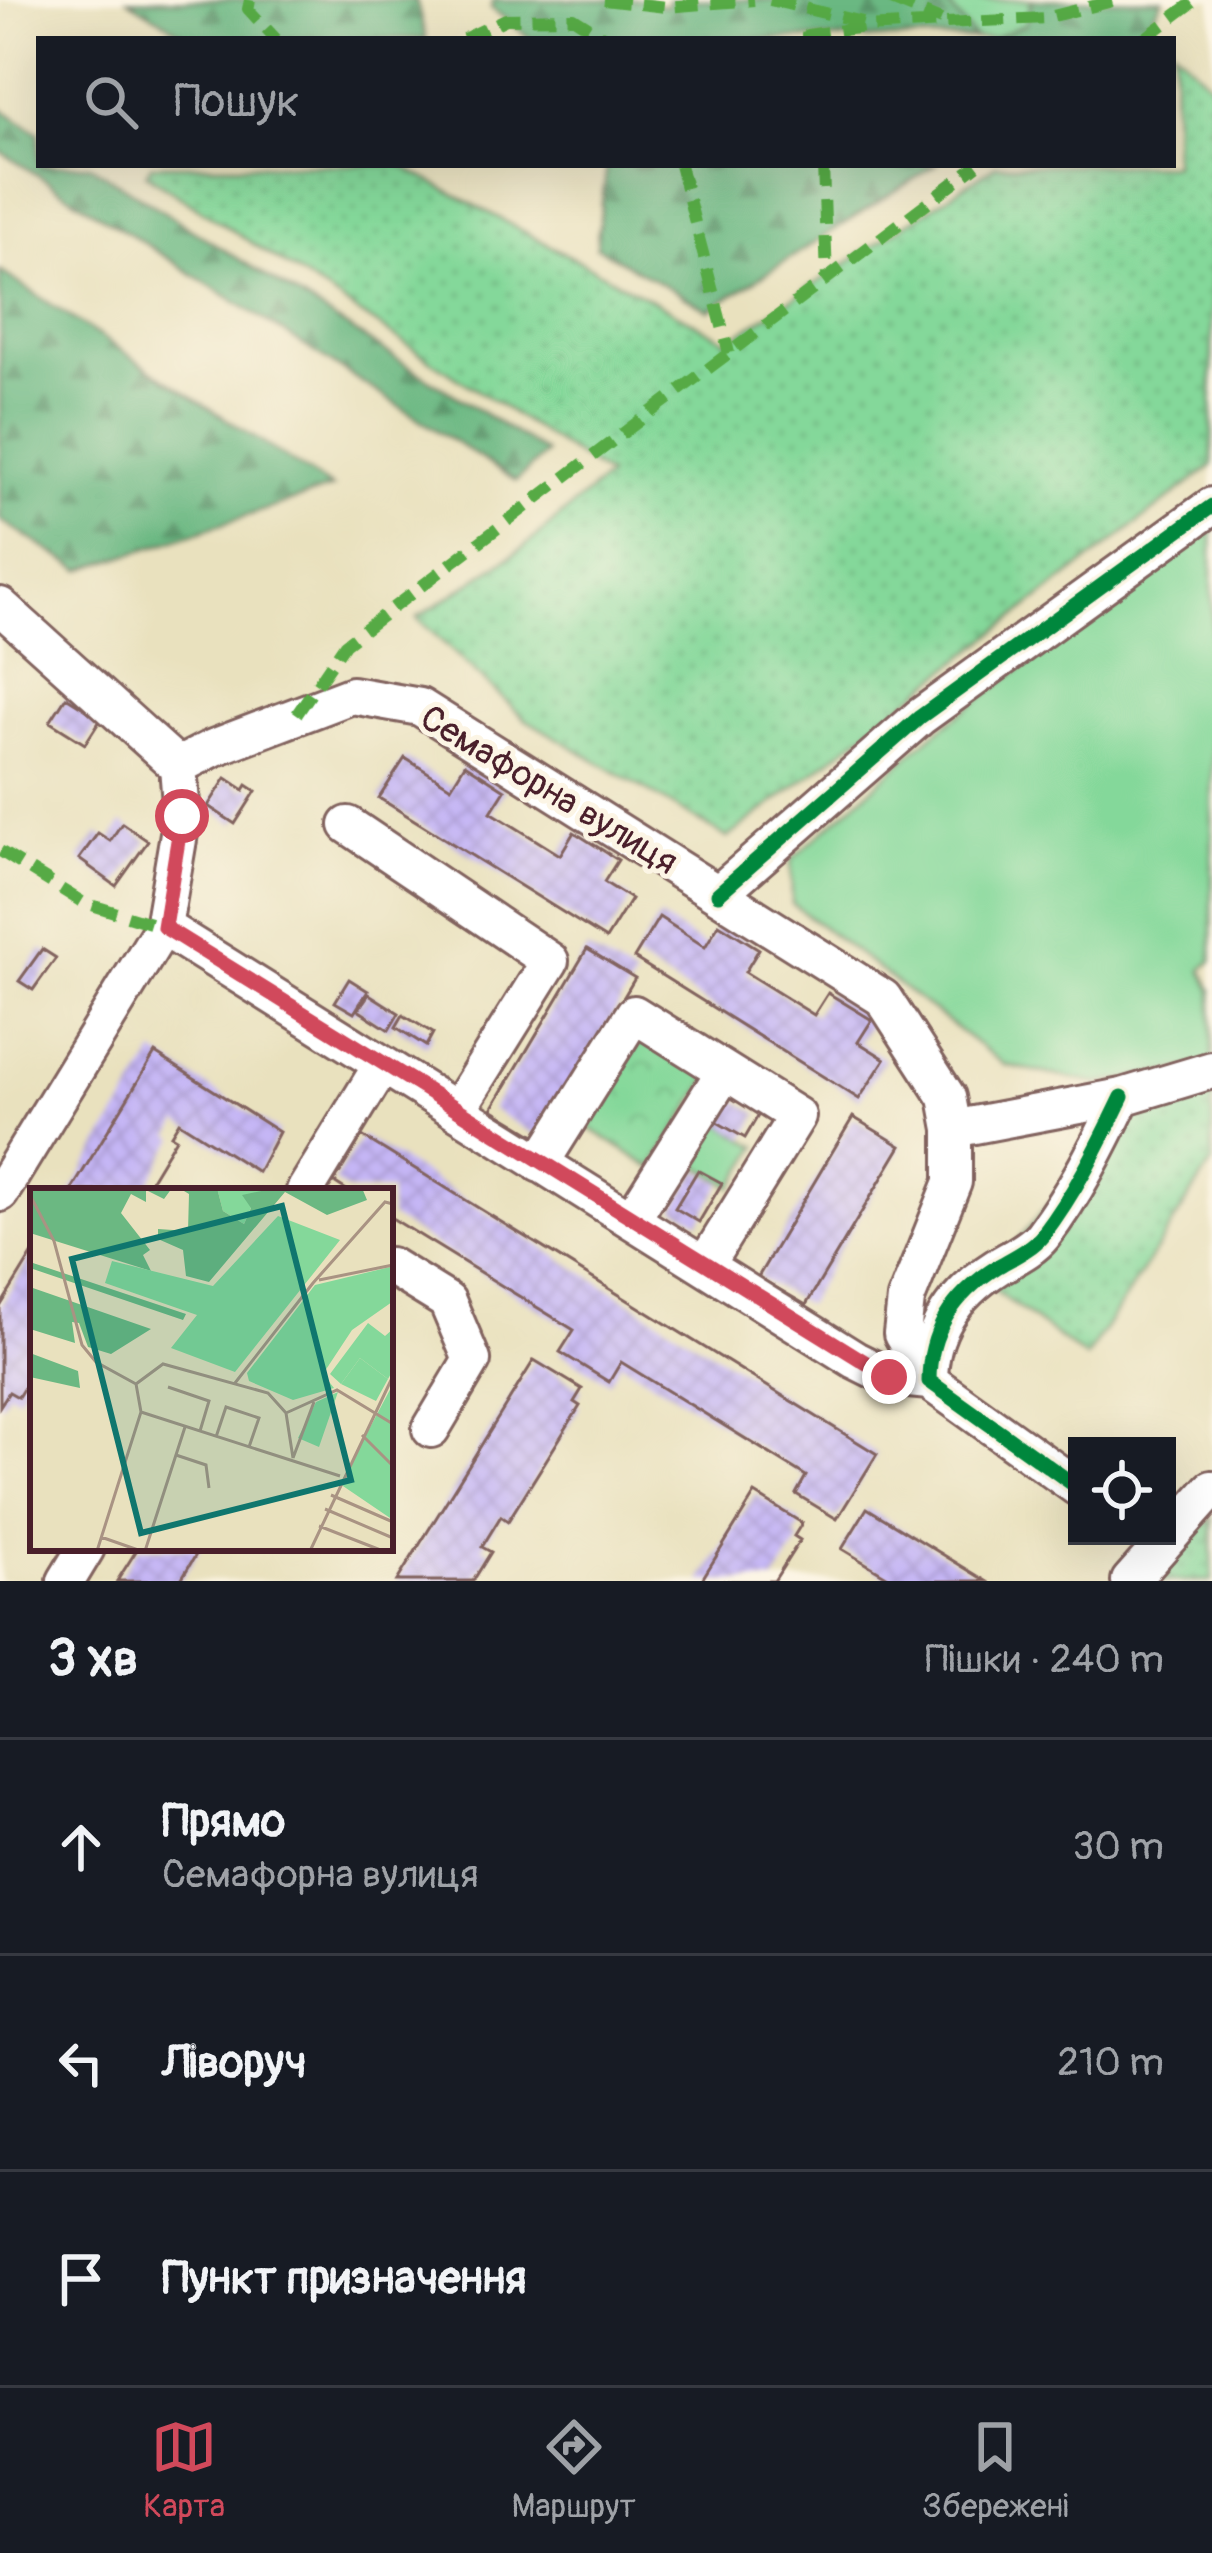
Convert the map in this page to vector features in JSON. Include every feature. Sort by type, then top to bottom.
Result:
[{"type":"street","points":[[718,894],[920,717],[1212,506]]},
{"type":"street","points":[[0,606],[178,766],[182,816],[164,927],[0,1193]]},
{"type":"street","name":"Семафорна вулиця","points":[[178,766],[352,695],[420,707],[883,998],[947,1097],[953,1129],[953,1182],[906,1299],[902,1334],[929,1381]]},
{"type":"street","points":[[348,826],[550,961],[457,1110]]},
{"type":"street","points":[[164,927],[889,1377],[929,1381],[1068,1480]]},
{"type":"street","points":[[540,1164],[634,1014],[797,1116],[705,1265]]},
{"type":"street","points":[[306,1188],[382,1064]]},
{"type":"street","points":[[953,1129],[1122,1097],[1212,1070]]},
{"type":"street","points":[[631,1220],[725,1071]]},
{"type":"street","points":[[929,1381],[929,1353],[936,1328],[980,1278],[1040,1240],[1088,1166],[1122,1097]]},
{"type":"street","points":[[393,1268],[447,1301],[472,1360],[431,1429]]},
{"type":"street","points":[[1176,1522],[1212,1490]]},
{"type":"street","points":[[1130,1581],[1152,1545]]},
{"type":"street","points":[[66,1581],[84,1551]]},
{"type":"green space","points":[[128,0],[416,0],[425,36],[187,36]]},
{"type":"green space","points":[[493,0],[646,0],[666,7],[668,0],[944,0],[973,36],[527,36],[491,8]]},
{"type":"green space","points":[[944,0],[1032,0],[1026,24],[999,36],[973,36]]},
{"type":"green space","points":[[1032,0],[1163,0],[1137,36],[999,36],[1026,24]]},
{"type":"green space","points":[[1176,50],[1212,85],[1212,466],[728,838],[525,719],[417,618],[523,548],[608,476],[146,174],[149,168],[406,168],[728,341],[991,168],[1176,168]]},
{"type":"green space","points":[[0,108],[36,131],[36,168],[95,168],[546,453],[516,481],[0,151]]},
{"type":"green space","points":[[607,168],[931,168],[709,310],[596,247]]},
{"type":"green space","points":[[0,271],[332,488],[81,570],[0,520]]},
{"type":"green space","points":[[1212,525],[1212,961],[1202,970],[1212,990],[1212,1064],[1098,1084],[1005,1065],[792,904],[791,860],[933,734]]},
{"type":"green space","points":[[646,1030],[713,1072],[652,1168],[586,1126]]},
{"type":"green space","points":[[1212,1085],[1212,1163],[1086,1358],[983,1282],[1128,1109]]},
{"type":"green space","points":[[705,1114],[758,1147],[733,1187],[679,1154]]},
{"type":"green space","points":[[1212,1518],[1212,1581],[1155,1581]]},
{"type":"building","points":[[66,697],[101,719],[85,744],[50,722]]},
{"type":"building","points":[[405,758],[451,787],[465,764],[505,790],[491,812],[560,855],[574,832],[618,860],[604,882],[631,899],[606,939],[379,798]]},
{"type":"building","points":[[226,778],[244,790],[247,785],[256,791],[235,824],[208,806]]},
{"type":"building","points":[[122,823],[148,841],[116,886],[79,859],[98,833],[110,841]]},
{"type":"building","points":[[659,917],[705,947],[719,924],[759,949],[745,972],[814,1015],[828,993],[872,1020],[858,1042],[885,1059],[859,1099],[634,958]]},
{"type":"building","points":[[42,949],[56,958],[33,990],[19,981]]},
{"type":"building","points":[[587,949],[635,978],[540,1138],[492,1109]]},
{"type":"building","points":[[349,979],[368,991],[354,1013],[335,1002]]},
{"type":"building","points":[[369,994],[399,1013],[389,1030],[358,1010]]},
{"type":"building","points":[[403,1015],[433,1033],[426,1046],[396,1027]]},
{"type":"building","points":[[155,1053],[279,1132],[258,1172],[179,1122],[171,1135],[176,1138],[146,1188],[73,1188]]},
{"type":"building","points":[[725,1094],[759,1114],[745,1138],[710,1118]]},
{"type":"building","points":[[853,1117],[901,1146],[806,1305],[758,1277]]},
{"type":"building","points":[[362,1136],[877,1454],[837,1519],[796,1494],[806,1476],[621,1362],[609,1382],[560,1352],[574,1330],[393,1219],[393,1188],[343,1188],[334,1182]]},
{"type":"building","points":[[698,1170],[722,1183],[699,1222],[675,1208]]},
{"type":"building","points":[[30,1258],[30,1378],[18,1397],[9,1392],[0,1406],[0,1307]]},
{"type":"building","points":[[534,1360],[582,1389],[574,1402],[580,1406],[508,1521],[501,1516],[482,1547],[491,1552],[473,1581],[397,1581]]},
{"type":"building","points":[[755,1494],[802,1523],[794,1536],[800,1540],[774,1581],[701,1581]]},
{"type":"building","points":[[867,1508],[986,1581],[895,1581],[842,1549]]},
{"type":"building","points":[[136,1551],[198,1551],[180,1581],[117,1581]]},
{"type":"marked path","points":[[250,0],[248,9],[273,36]]},
{"type":"marked path","points":[[604,0],[666,7],[754,0]]},
{"type":"marked path","points":[[770,0],[863,22]]},
{"type":"marked path","points":[[891,0],[941,20]]},
{"type":"marked path","points":[[807,36],[864,27],[1045,18],[1117,0]]},
{"type":"marked path","points":[[1148,36],[1196,0]]},
{"type":"marked path","points":[[470,36],[506,19],[574,18],[602,36]]},
{"type":"marked path","points":[[681,168],[729,353]]},
{"type":"marked path","points":[[823,168],[827,279]]},
{"type":"marked path","points":[[297,714],[345,644],[973,168]]},
{"type":"marked path","points":[[0,851],[82,902],[163,927]]},
{"type":"cycle path","points":[[718,894],[920,717],[1212,506]]},
{"type":"cycle path","points":[[1068,1481],[929,1381],[930,1363],[939,1330],[968,1289],[1033,1245],[1055,1219],[1122,1097]]},
{"type":"route","points":[[182,816],[164,927],[889,1377]]}]
